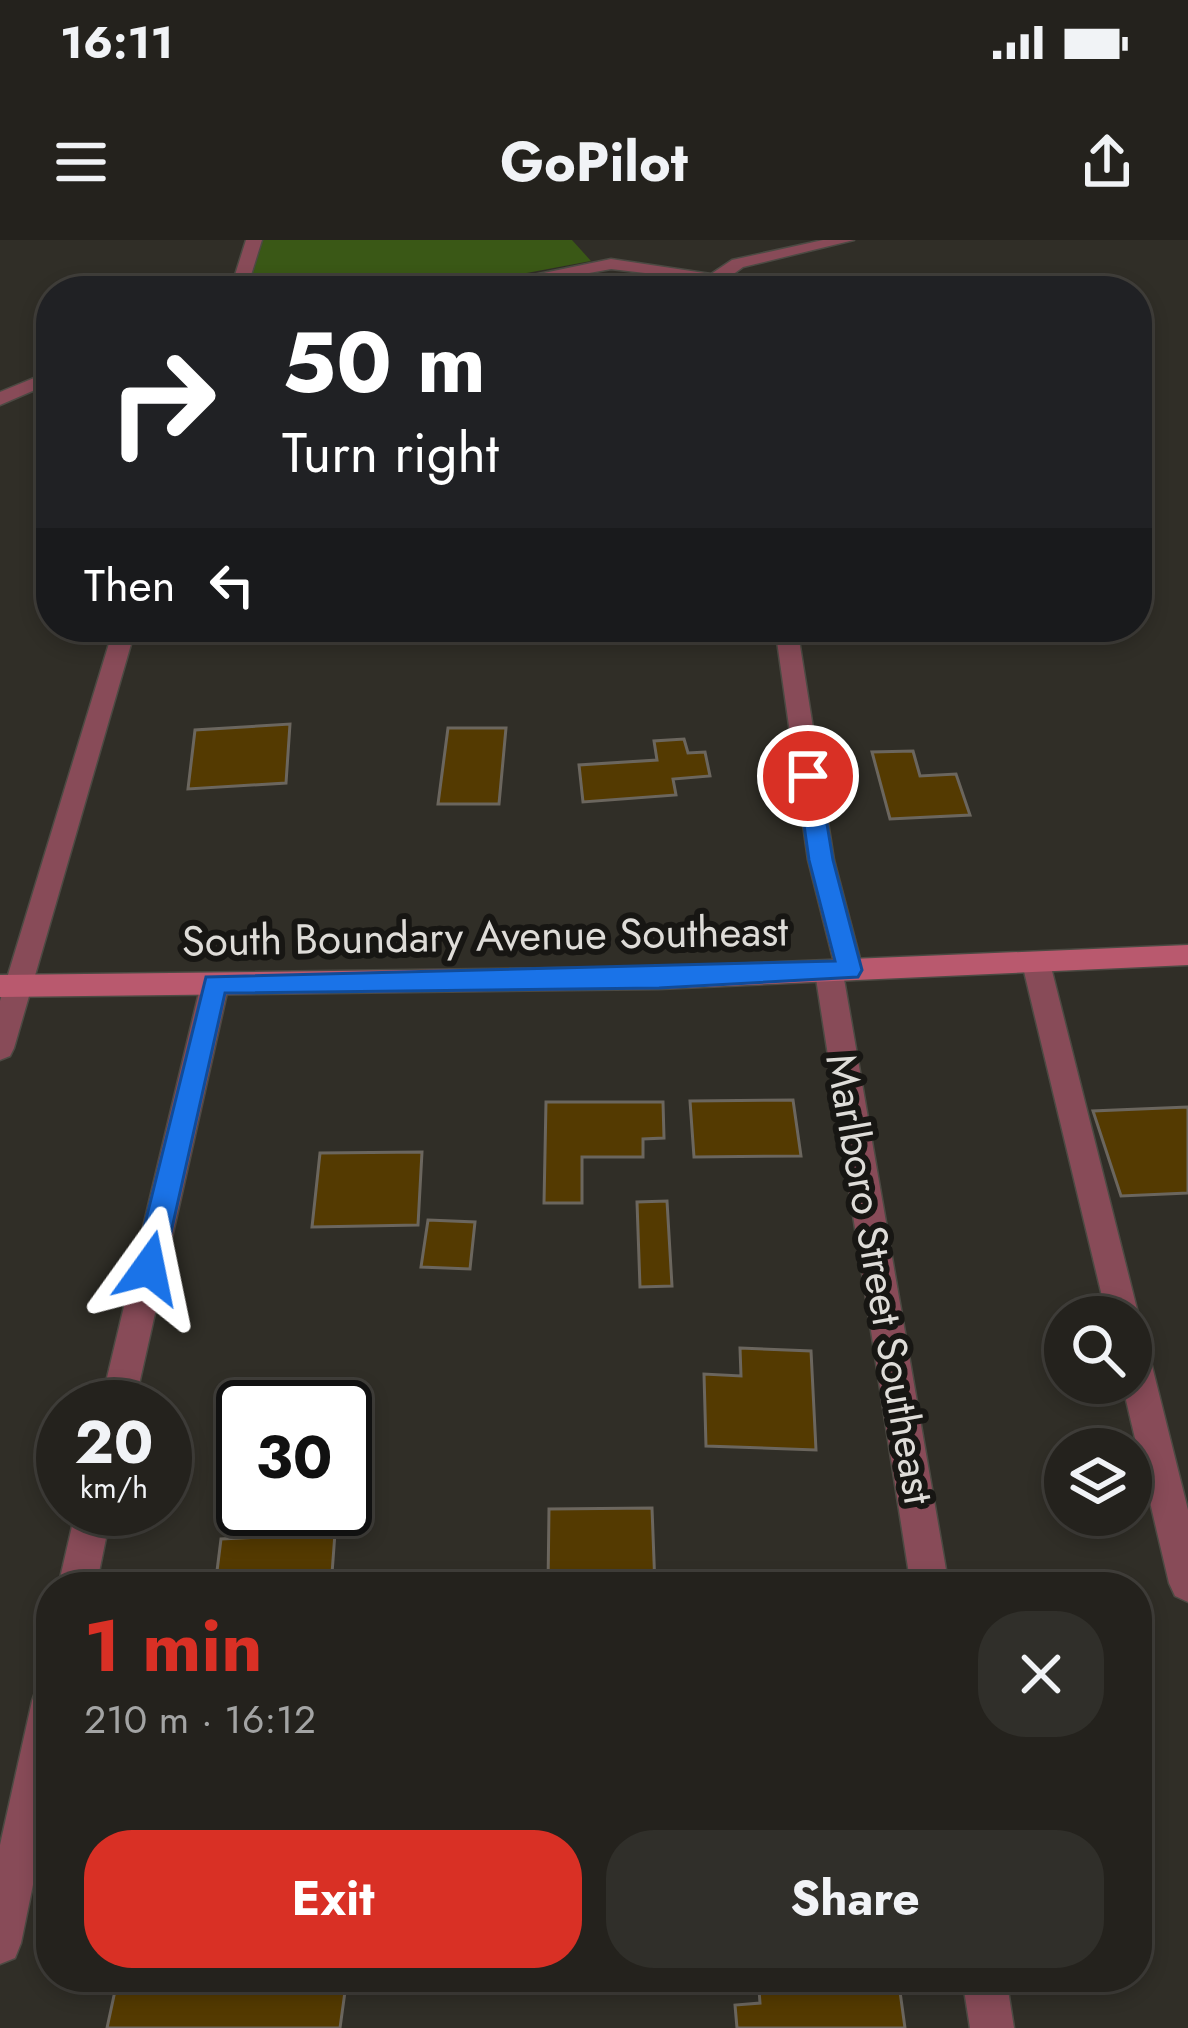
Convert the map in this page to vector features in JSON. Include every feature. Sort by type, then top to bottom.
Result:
[{"type":"street","points":[[243,276],[254,240]]},
{"type":"street","points":[[728,276],[738,263],[846,240]]},
{"type":"street","points":[[528,276],[604,258],[682,276]]},
{"type":"street","points":[[0,399],[36,383]]},
{"type":"street","points":[[0,1048],[10,986],[120,642]]},
{"type":"street","name":"Marlboro Street Southeast","points":[[788,642],[928,1572]]},
{"type":"street","name":"South Boundary Avenue Southeast","points":[[10,986],[839,971],[1188,955]]},
{"type":"street","points":[[1036,963],[1118,1296]]},
{"type":"street","points":[[123,1380],[215,984]]},
{"type":"street","points":[[1144,1404],[1188,1583]]},
{"type":"street","points":[[80,1572],[88,1536]]},
{"type":"street","points":[[0,1943],[36,1772]]},
{"type":"street","points":[[986,1992],[992,2028]]},
{"type":"green space","points":[[251,240],[572,240],[591,261],[511,276],[242,276]]},
{"type":"building","points":[[290,724],[286,783],[188,789],[195,730]]},
{"type":"building","points":[[448,728],[506,728],[499,804],[438,804]]},
{"type":"building","points":[[684,739],[688,753],[705,752],[710,776],[673,779],[676,795],[583,802],[579,765],[657,760],[654,741]]},
{"type":"building","points":[[913,751],[920,776],[956,774],[970,815],[890,819],[872,752]]},
{"type":"building","points":[[793,1100],[801,1156],[694,1157],[690,1101]]},
{"type":"building","points":[[546,1102],[663,1102],[664,1138],[643,1139],[643,1157],[582,1157],[582,1203],[544,1203]]},
{"type":"building","points":[[1188,1107],[1188,1193],[1121,1196],[1093,1111]]},
{"type":"building","points":[[422,1152],[418,1225],[312,1227],[320,1153]]},
{"type":"building","points":[[667,1201],[672,1286],[640,1287],[637,1202]]},
{"type":"building","points":[[428,1220],[475,1222],[470,1269],[421,1267]]},
{"type":"building","points":[[740,1348],[811,1351],[816,1450],[706,1446],[704,1374],[741,1376]]},
{"type":"building","points":[[652,1508],[654,1572],[548,1572],[549,1509]]},
{"type":"building","points":[[335,1536],[332,1572],[217,1572],[221,1539]]},
{"type":"building","points":[[115,1992],[345,1992],[340,2028],[107,2028]]},
{"type":"building","points":[[759,1992],[900,1992],[905,2028],[737,2028],[735,2005],[760,2003]]},
{"type":"route","points":[[149,1268],[215,984],[659,978],[849,970],[821,860],[808,776]]}]
